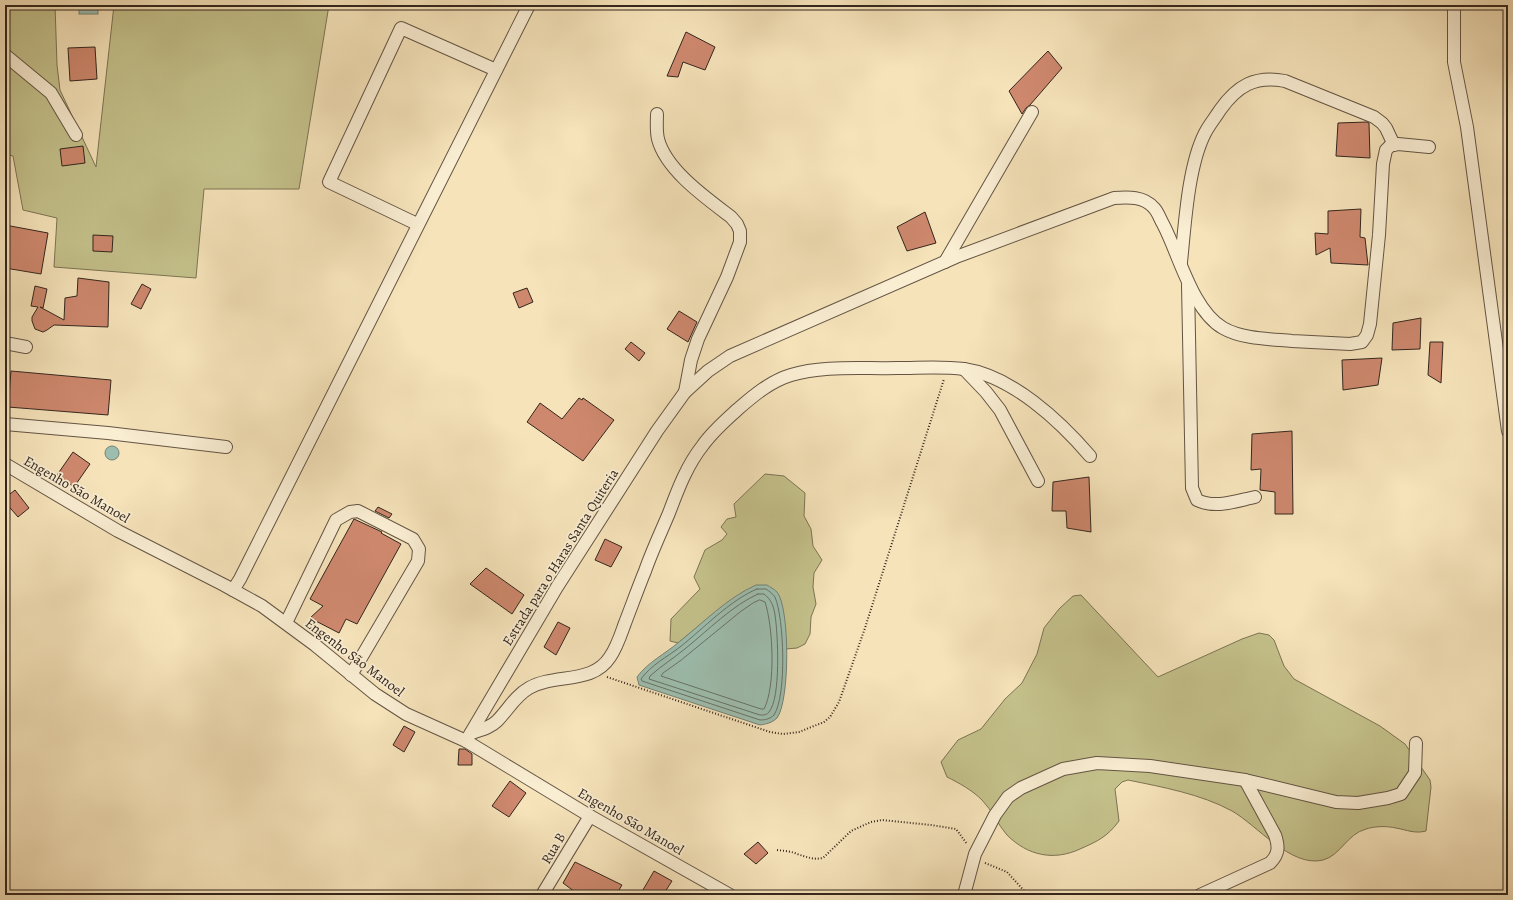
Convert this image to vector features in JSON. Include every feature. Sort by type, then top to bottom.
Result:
[{"type":"street","points":[[233,590],[240,580],[417,224],[529,5]]},
{"type":"street","points":[[1454,5],[1454,62],[1467,127],[1508,431]]},
{"type":"street","points":[[417,224],[329,182],[401,28],[496,70]]},
{"type":"street","points":[[5,55],[51,93],[76,135]]},
{"type":"street","points":[[1181,263],[1190,183],[1197,151],[1205,133],[1228,100],[1239,89],[1251,82],[1274,79],[1285,81],[1374,117],[1386,128],[1394,145]]},
{"type":"street","points":[[945,262],[1032,112]]},
{"type":"street","points":[[657,114],[656,128],[658,139],[664,153],[683,178],[731,218],[737,224],[740,231],[740,242],[690,360],[685,392]]},
{"type":"street","points":[[685,392],[708,371],[730,356],[945,262],[1114,198],[1129,196],[1143,200],[1154,208],[1168,232],[1194,295],[1208,315],[1223,328],[1247,336],[1273,340],[1350,344],[1362,342],[1368,335],[1370,324],[1379,235],[1383,164],[1386,150],[1391,145],[1398,144],[1429,147]]},
{"type":"street","points":[[1188,280],[1192,488],[1197,500],[1205,504],[1218,505],[1255,497]]},
{"type":"street","points":[[5,343],[26,347]]},
{"type":"street","points":[[964,369],[986,392],[1000,410],[1038,481]]},
{"type":"street","points":[[468,737],[491,726],[515,700],[529,688],[543,682],[580,676],[593,672],[599,669],[610,658],[620,637],[646,568],[689,465],[701,446],[713,432],[749,398],[772,383],[792,375],[817,370],[964,369],[985,374],[999,380],[1031,400],[1060,424],[1090,456]]},
{"type":"street","name":"Estrada para o Haras Santa Quiteria","points":[[468,737],[557,587],[657,431],[685,392]]},
{"type":"street","points":[[5,424],[108,433],[226,447]]},
{"type":"street","name":"Engenho São Manoel","points":[[5,464],[118,531],[262,606],[286,623],[375,694],[406,714],[468,737],[590,816],[730,895]]},
{"type":"street","points":[[286,623],[336,520],[350,512],[358,511],[413,539],[419,549],[418,561],[351,675]]},
{"type":"street","points":[[964,895],[975,854],[995,815],[1008,797],[1022,788],[1063,769],[1097,763],[1150,766],[1245,780],[1336,802],[1358,803],[1388,798],[1401,794],[1415,773],[1416,743]]},
{"type":"street","points":[[1200,895],[1270,863],[1276,858],[1278,843],[1275,835],[1245,780]]},
{"type":"street","name":"Rua B","points":[[547,893],[590,816]]},
{"type":"path","points":[[593,672],[770,732],[783,734],[799,732],[824,722],[830,717],[839,702],[948,368]]},
{"type":"path","points":[[777,850],[798,854],[817,860],[823,858],[851,831],[871,822],[882,820],[956,829],[975,854],[986,863],[1007,872],[1028,895]]},
{"type":"shaded area","points":[[5,5],[55,5],[57,65],[60,90],[96,167],[114,5],[329,5],[299,189],[204,189],[196,278],[54,267],[57,218],[23,210],[13,156],[5,154]]},
{"type":"shaded area","points":[[765,474],[784,476],[805,493],[804,516],[811,529],[813,546],[822,560],[814,573],[813,587],[816,604],[811,617],[810,634],[805,644],[797,648],[786,649],[776,654],[711,616],[678,643],[670,641],[671,619],[700,589],[694,577],[705,550],[722,540],[727,534],[721,527],[727,519],[736,517],[734,504]]},
{"type":"shaded area","points":[[1081,595],[1158,677],[1242,639],[1259,633],[1269,635],[1274,640],[1284,666],[1294,679],[1380,726],[1405,744],[1430,780],[1431,787],[1426,831],[1415,832],[1392,827],[1370,828],[1354,835],[1329,858],[1311,861],[1299,858],[1287,852],[1242,817],[1220,805],[1181,792],[1128,780],[1122,782],[1115,789],[1119,821],[1106,835],[1097,841],[1070,853],[1061,855],[1032,852],[1015,842],[1007,835],[989,808],[978,796],[961,784],[947,777],[941,762],[958,740],[981,729],[1005,699],[1022,683],[1037,654],[1044,628],[1059,609],[1073,596]]},
{"type":"water","points":[[79,5],[98,5],[98,14],[79,14]]},
{"type":"water","points":[[109,446],[115,446],[119,450],[119,456],[115,460],[109,460],[105,456],[105,450]]},
{"type":"water","points":[[756,585],[767,585],[777,592],[781,601],[784,616],[787,655],[786,675],[781,708],[775,720],[760,725],[639,685],[637,677],[646,667],[725,604],[745,590]]},
{"type":"building","points":[[686,32],[715,47],[705,70],[683,62],[678,77],[667,76]]},
{"type":"building","points":[[95,47],[97,79],[70,81],[68,48]]},
{"type":"building","points":[[1048,51],[1062,68],[1022,114],[1009,91]]},
{"type":"building","points":[[1338,123],[1369,123],[1370,158],[1336,156]]},
{"type":"building","points":[[83,146],[85,163],[62,166],[60,149]]},
{"type":"building","points":[[1361,209],[1360,237],[1365,238],[1368,265],[1331,263],[1330,248],[1316,255],[1315,233],[1328,234],[1328,211]]},
{"type":"building","points":[[925,212],[936,243],[907,251],[897,227]]},
{"type":"building","points":[[5,225],[48,233],[41,274],[5,268]]},
{"type":"building","points":[[93,235],[113,236],[112,252],[93,251]]},
{"type":"building","points":[[78,278],[109,282],[108,327],[54,325],[43,332],[35,329],[32,317],[38,307],[31,306],[35,286],[47,289],[43,308],[40,307],[64,320],[65,298],[77,296]]},
{"type":"building","points":[[142,284],[151,289],[141,309],[131,304]]},
{"type":"building","points":[[527,288],[533,302],[519,308],[513,293]]},
{"type":"building","points":[[679,311],[697,322],[688,342],[667,329]]},
{"type":"building","points":[[1421,318],[1420,349],[1392,350],[1393,323]]},
{"type":"building","points":[[631,342],[645,353],[639,361],[625,349]]},
{"type":"building","points":[[1430,342],[1443,342],[1441,383],[1428,375]]},
{"type":"building","points":[[1382,358],[1378,385],[1343,390],[1342,360]]},
{"type":"building","points":[[11,371],[111,380],[108,415],[8,407]]},
{"type":"building","points":[[579,398],[582,400],[583,398],[614,420],[583,461],[527,422],[540,403],[562,419]]},
{"type":"building","points":[[1292,431],[1293,514],[1275,514],[1275,492],[1260,490],[1261,469],[1251,470],[1252,434]]},
{"type":"building","points":[[73,452],[90,464],[74,487],[57,475]]},
{"type":"building","points":[[1089,477],[1091,532],[1067,528],[1066,511],[1052,511],[1053,482]]},
{"type":"building","points":[[15,490],[29,508],[18,517],[5,502],[5,498]]},
{"type":"building","points":[[378,507],[392,514],[389,518],[375,511]]},
{"type":"building","points":[[354,519],[382,532],[381,533],[401,544],[357,624],[346,619],[339,633],[310,618],[323,606],[310,599]]},
{"type":"building","points":[[605,539],[622,547],[611,567],[595,560]]},
{"type":"building","points":[[486,568],[524,595],[512,614],[470,584]]},
{"type":"building","points":[[558,622],[570,628],[556,655],[544,647]]},
{"type":"building","points":[[404,726],[415,732],[404,752],[393,745]]},
{"type":"building","points":[[459,749],[465,749],[472,754],[472,765],[458,765]]},
{"type":"building","points":[[510,781],[526,793],[509,817],[492,806]]},
{"type":"building","points":[[758,842],[768,853],[756,864],[744,854]]},
{"type":"building","points":[[575,862],[622,885],[616,895],[573,895],[575,892],[563,883]]},
{"type":"building","points":[[654,871],[672,881],[663,895],[640,895]]}]
